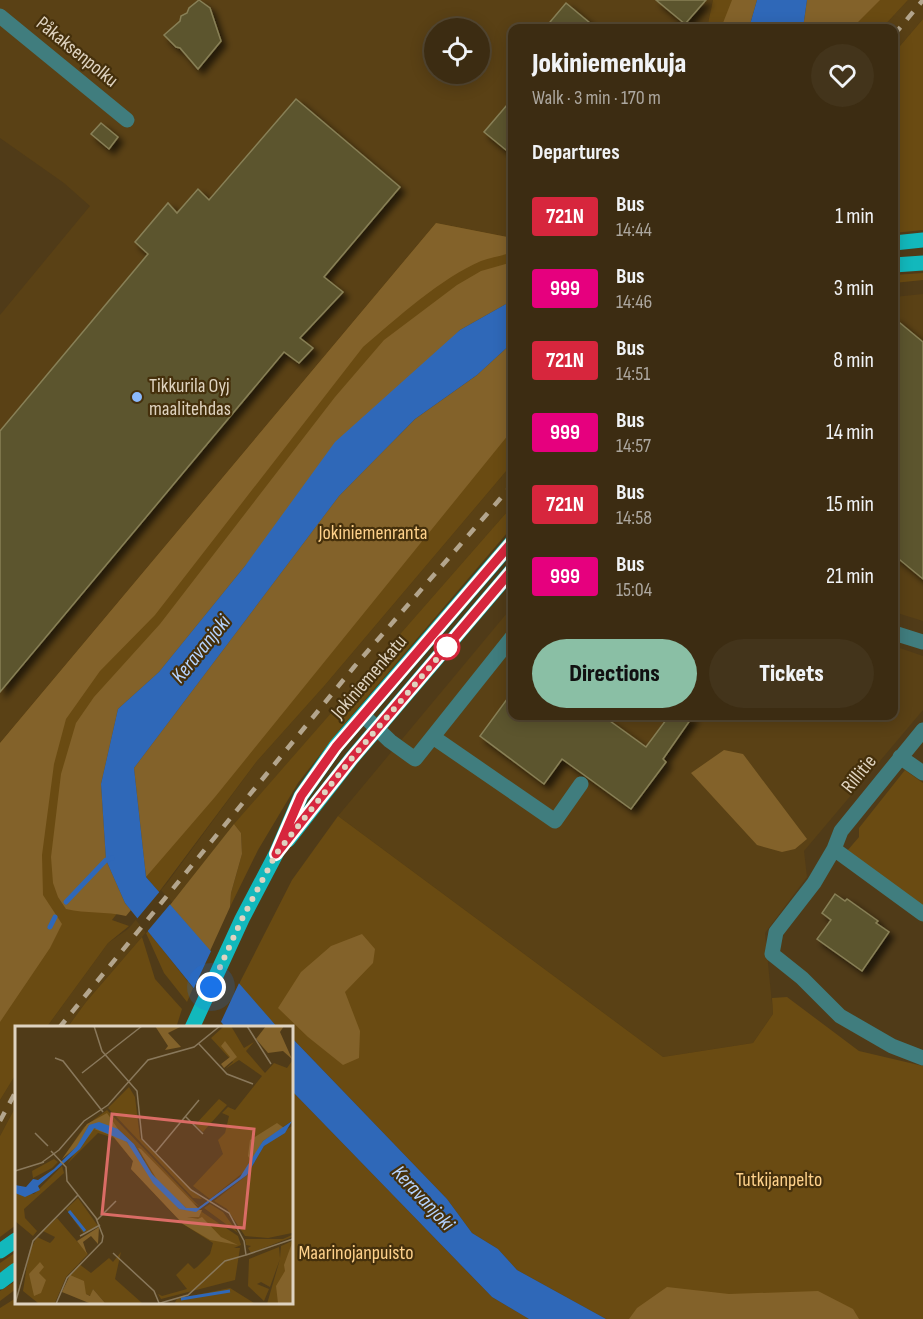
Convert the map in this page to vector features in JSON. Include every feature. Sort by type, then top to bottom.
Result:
[{"type":"main road","points":[[898,243],[923,240]]},
{"type":"main road","points":[[898,265],[923,263]]},
{"type":"main road","name":"Jokiniemenkatu","points":[[193,1026],[242,919],[276,854],[301,796],[336,747],[508,547]]},
{"type":"main road","name":"Jokiniemenkatu","points":[[276,854],[352,758],[508,576]]},
{"type":"main road","points":[[0,1251],[15,1241]]},
{"type":"main road","points":[[0,1282],[15,1271]]},
{"type":"street","name":"Påkaksenpolku","points":[[0,16],[127,120]]},
{"type":"street","points":[[898,634],[923,642]]},
{"type":"street","points":[[364,716],[390,741],[415,759],[508,642]]},
{"type":"street","name":"Rillitie","points":[[923,730],[841,831],[834,849],[814,883],[776,932],[772,954],[802,978],[840,1016],[892,1046],[923,1058]]},
{"type":"street","points":[[433,737],[555,821],[581,784]]},
{"type":"street","points":[[900,757],[923,773]]},
{"type":"street","points":[[834,849],[923,914]]},
{"type":"shaded area","points":[[0,0],[713,0],[708,24],[508,24],[508,237],[436,223],[0,743],[0,315],[90,206],[64,183],[0,138]]},
{"type":"shaded area","points":[[908,0],[923,0],[923,19],[898,48],[898,24],[886,24]]},
{"type":"shaded area","points":[[923,294],[923,621],[898,613],[898,297]]},
{"type":"shaded area","points":[[508,469],[508,511],[237,821],[68,1026],[47,1026],[108,943],[128,929],[167,883],[257,761],[325,685]]},
{"type":"shaded area","points":[[508,612],[508,720],[898,720],[898,647],[923,656],[923,710],[804,851],[807,877],[765,933],[773,1014],[753,1043],[663,1057],[338,816]]},
{"type":"shaded area","points":[[15,1076],[15,1108],[0,1136],[0,1100]]},
{"type":"green space","points":[[713,0],[757,0],[750,24],[708,24]]},
{"type":"green space","points":[[732,0],[757,0],[750,24],[723,24]]},
{"type":"green space","points":[[807,0],[908,0],[886,24],[804,24]]},
{"type":"green space","points":[[807,0],[880,0],[856,24],[804,24]]},
{"type":"green space","points":[[923,19],[923,230],[898,233],[898,48]]},
{"type":"green space","points":[[436,223],[508,237],[508,303],[460,330],[125,903],[112,920],[129,926],[108,943],[47,1026],[15,1026],[15,1076],[0,1100],[0,743]]},
{"type":"green space","points":[[436,223],[508,237],[508,253],[481,261],[450,278],[363,347],[155,615],[100,671],[66,719],[54,764],[42,855],[43,895],[62,924],[50,948],[0,1022],[0,743]]},
{"type":"green space","points":[[508,263],[508,303],[460,330],[245,566],[159,672],[118,709],[101,784],[106,860],[125,903],[131,910],[126,916],[66,909],[53,883],[51,857],[61,774],[76,723],[94,697],[160,624],[335,397],[384,340],[457,285],[481,271]]},
{"type":"green space","points":[[923,273],[923,280],[898,283],[898,275]]},
{"type":"green space","points":[[508,347],[508,469],[325,685],[257,761],[159,892],[146,877],[477,375]]},
{"type":"green space","name":"Jokiniemenranta","points":[[508,347],[508,435],[215,797],[146,877],[134,768],[339,496],[415,419],[477,375]]},
{"type":"green space","points":[[508,511],[508,532],[340,729],[298,783],[258,850],[230,907],[231,893],[242,854],[241,833],[234,824]]},
{"type":"green space","points":[[724,750],[743,754],[807,839],[795,849],[782,852],[757,845],[691,773]]},
{"type":"green space","points":[[905,770],[923,783],[923,906],[847,851],[859,837],[859,828]]},
{"type":"green space","name":"Tutkijanpelto","points":[[338,816],[663,1057],[753,1043],[773,1014],[772,998],[787,997],[859,1051],[923,1066],[923,1319],[606,1319],[517,1270],[498,1249],[472,1233],[447,1199],[292,1038],[292,1026],[274,1025],[239,984],[292,880]]},
{"type":"green space","points":[[234,824],[241,833],[242,854],[231,893],[230,907],[210,951],[170,905]]},
{"type":"green space","points":[[148,931],[193,988],[187,1002],[164,973],[146,933]]},
{"type":"green space","points":[[362,934],[375,949],[373,963],[345,992],[360,1031],[359,1058],[343,1065],[308,1037],[278,1008],[301,972],[331,946]]},
{"type":"green space","points":[[142,937],[155,979],[182,1009],[177,1026],[68,1026]]},
{"type":"green space","name":"Maarinojanpuisto","points":[[292,1091],[492,1297],[529,1319],[0,1319],[0,1308],[15,1299],[15,1304],[292,1304]]},
{"type":"green space","points":[[15,1108],[15,1226],[0,1237],[0,1136]]},
{"type":"green space","points":[[15,1253],[15,1263],[0,1274],[0,1263]]},
{"type":"green space","points":[[15,1282],[15,1290],[0,1301],[0,1291]]},
{"type":"green space","points":[[667,1287],[729,1294],[818,1291],[853,1309],[859,1319],[629,1319],[637,1308]]},
{"type":"water","points":[[757,0],[807,0],[804,24],[750,24]]},
{"type":"water","name":"Keravanjoki","points":[[508,303],[508,347],[477,375],[415,419],[339,496],[134,768],[146,877],[276,1026],[224,1026],[125,903],[106,860],[101,784],[118,709],[159,672],[245,566],[335,442],[460,330]]},
{"type":"water","name":"Keravanjoki","points":[[292,1038],[447,1199],[472,1233],[498,1249],[517,1270],[606,1319],[529,1319],[492,1297],[292,1091]]},
{"type":"pier","points":[[161,890],[172,902],[146,933],[136,920]]},
{"type":"pier","points":[[212,949],[240,981],[219,1026],[192,992]]},
{"type":"building","points":[[199,0],[210,8],[221,41],[198,69],[180,48],[164,35]]},
{"type":"building","points":[[656,0],[706,0],[685,24]]},
{"type":"building","points":[[566,3],[591,24],[548,24]]},
{"type":"building","name":"Tikkurila Oyj maalitehdas","points":[[296,99],[400,187],[324,277],[343,292],[300,338],[313,348],[299,363],[284,352],[0,692],[0,431],[148,254],[135,242],[168,203],[177,213],[198,189],[209,200]]},
{"type":"building","points":[[508,104],[508,147],[506,150],[484,132]]},
{"type":"building","points":[[101,123],[118,137],[109,149],[91,134]]},
{"type":"building","points":[[898,321],[923,342],[923,579],[898,558]]},
{"type":"building","points":[[508,698],[508,720],[609,720],[646,747],[666,720],[690,720],[663,759],[666,762],[631,809],[562,759],[544,784],[480,736]]},
{"type":"building","points":[[835,894],[845,901],[847,899],[878,921],[876,923],[889,932],[862,971],[817,939],[831,920],[822,913]]},
{"type":"waterway","points":[[66,902],[106,860],[112,858]]},
{"type":"waterway","points":[[50,927],[55,917]]},
{"type":"railway","points":[[898,30],[923,0]]},
{"type":"railway","points":[[61,1026],[354,667],[508,490]]},
{"type":"railway","points":[[0,1121],[15,1093]]},
{"type":"bus line","name":"721N","points":[[508,547],[336,747],[301,796],[276,854],[352,758],[508,575]]},
{"type":"place","name":"Tikkurila Oyj maalitehdas","points":[[137,397]]},
{"type":"route","points":[[211,987],[242,919],[276,854],[352,758],[453,640],[447,647]]}]
